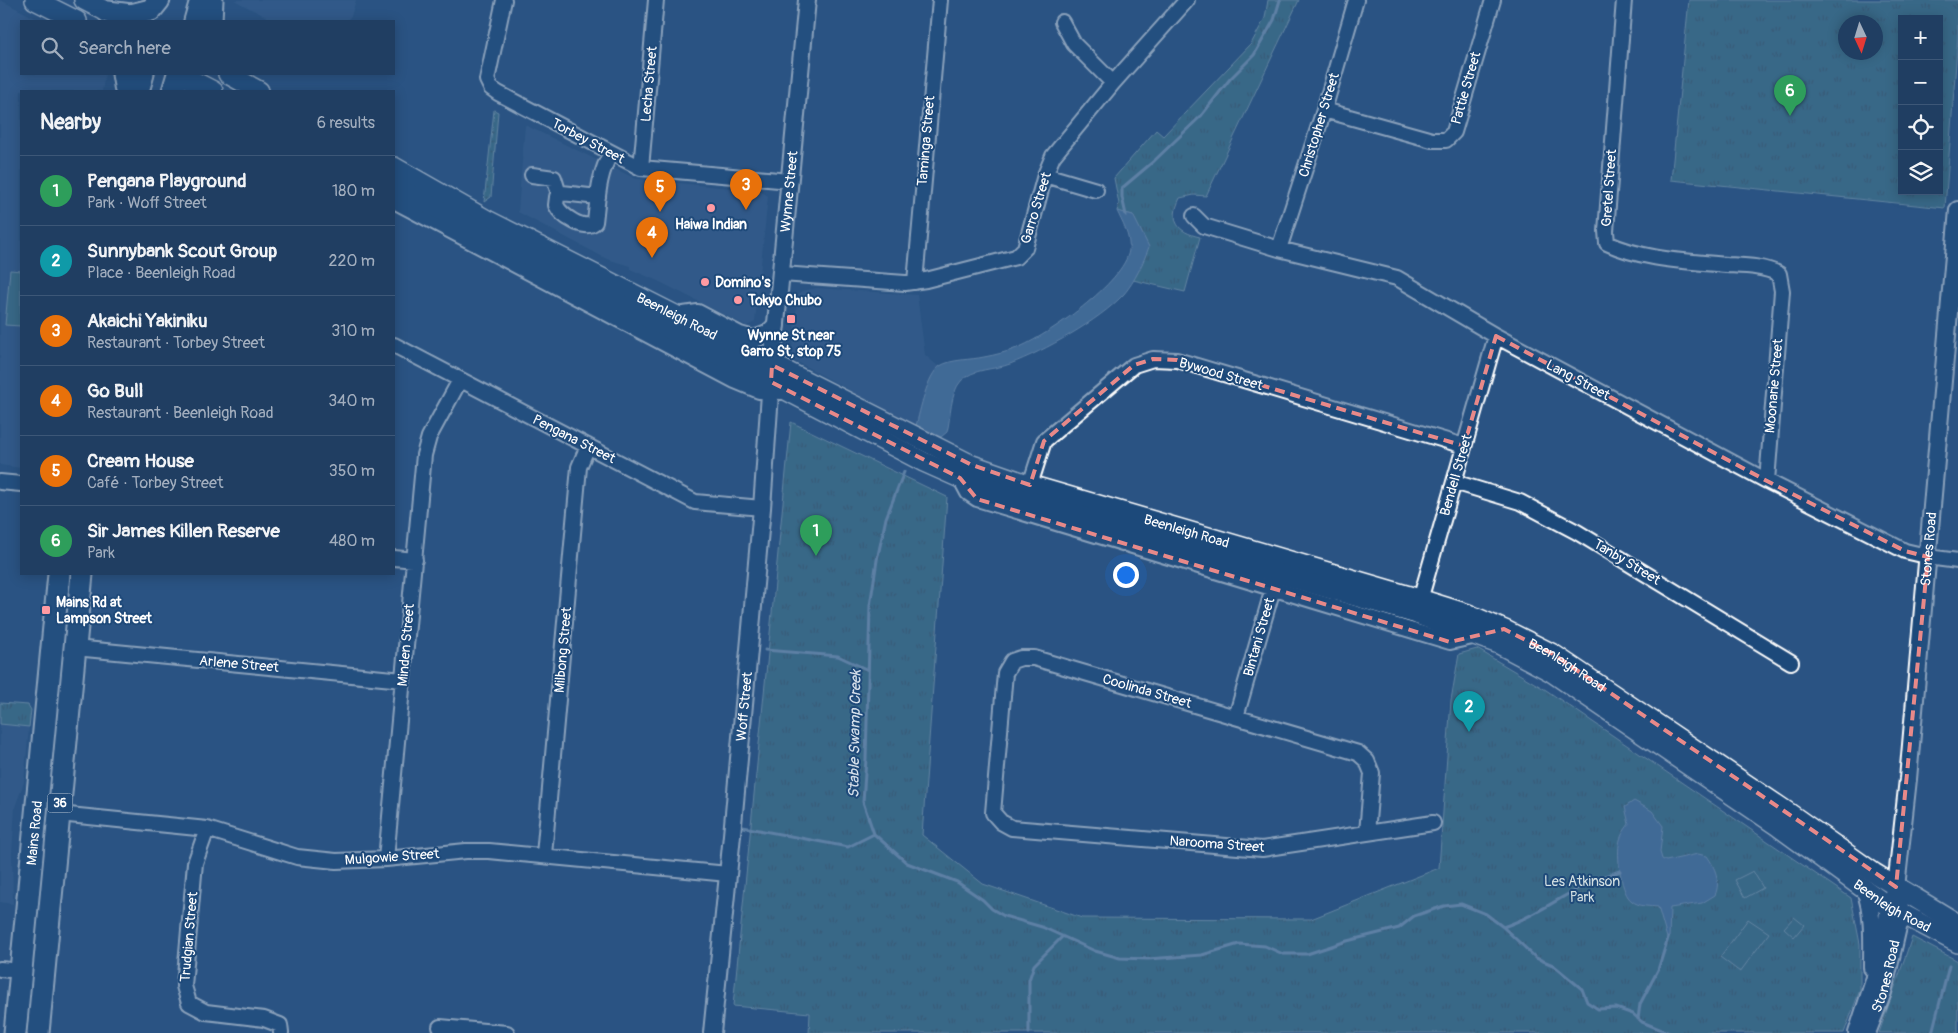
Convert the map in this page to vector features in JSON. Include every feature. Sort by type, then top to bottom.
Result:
[{"type":"main road","points":[[36,0],[75,20]]},
{"type":"main road","points":[[84,0],[117,17],[151,10],[159,0]]},
{"type":"main road","points":[[158,20],[165,0]]},
{"type":"main road","points":[[195,20],[201,0]]},
{"type":"main road","points":[[211,20],[212,0]]},
{"type":"main road","points":[[124,75],[126,90]]},
{"type":"main road","points":[[138,90],[143,75]]},
{"type":"main road","points":[[173,90],[179,75]]},
{"type":"main road","points":[[181,75],[211,90]]},
{"type":"main road","points":[[230,75],[257,90]]},
{"type":"main road","name":"Beenleigh Road","points":[[395,168],[487,220],[676,316],[776,382],[964,461],[1277,573]]},
{"type":"main road","name":"Beenleigh Road","points":[[395,187],[776,382],[924,462],[960,478],[1023,499],[1277,573],[1418,606],[1468,614],[1506,631],[1553,654],[1896,888],[1958,924]]},
{"type":"main road","name":"Mains Road","points":[[15,1033],[10,970],[59,575]]},
{"type":"main road","name":"Mains Road","points":[[38,1033],[82,575]]},
{"type":"main road","name":"Beenleigh Road","points":[[1418,606],[1550,671],[1780,827],[1865,890],[1895,910],[1958,943]]},
{"type":"street","name":"Torbey Street","points":[[504,0],[487,80],[490,88],[641,168],[790,181]]},
{"type":"street","name":"Lecha Street","points":[[641,168],[656,0]]},
{"type":"street","name":"Wynne Street","points":[[776,382],[776,325],[807,0]]},
{"type":"street","name":"Taminga Street","points":[[915,282],[940,0]]},
{"type":"street","name":"Garro Street","points":[[782,274],[905,283],[1016,258],[1025,248],[1045,175],[1053,156],[1113,83],[1187,0]]},
{"type":"street","name":"Christopher Street","points":[[1279,249],[1324,110],[1356,0]]},
{"type":"street","name":"Pattie Street","points":[[1324,110],[1432,140],[1446,140],[1454,132],[1493,0]]},
{"type":"street","name":"Gretel Street","points":[[1624,0],[1606,231],[1607,242],[1626,252],[1690,262],[1767,268],[1779,274],[1782,292]]},
{"type":"street","points":[[1062,22],[1074,44],[1113,83]]},
{"type":"street","points":[[532,175],[554,178],[559,194],[556,206],[558,210],[579,224],[589,226],[595,222],[603,168],[611,153]]},
{"type":"street","points":[[1045,175],[1096,190]]},
{"type":"street","points":[[559,194],[598,196]]},
{"type":"street","name":"Beenleigh Road","points":[[395,202],[735,381],[759,391],[776,382]]},
{"type":"street","name":"Stones Road","points":[[1867,1033],[1884,992],[1895,910],[1958,210]]},
{"type":"street","name":"Lang Street","points":[[1194,216],[1204,226],[1279,249],[1397,278],[1496,336],[1767,481],[1905,551],[1928,557],[1958,561]]},
{"type":"street","name":"Moonarie Street","points":[[1767,481],[1782,292]]},
{"type":"street","points":[[676,316],[698,313],[746,338],[754,339],[767,334],[776,325]]},
{"type":"street","name":"Bendell Street","points":[[1418,606],[1496,336]]},
{"type":"street","name":"Pengana Street","points":[[395,346],[695,502],[762,508]]},
{"type":"street","name":"Bywood Street","points":[[1030,485],[1044,441],[1134,365],[1153,359],[1177,360],[1464,446]]},
{"type":"street","name":"Minden Street","points":[[386,859],[424,455],[429,437],[460,380]]},
{"type":"street","name":"Woff Street","points":[[712,1033],[762,508],[776,382]]},
{"type":"street","name":"Milbong Street","points":[[544,855],[579,467],[588,446]]},
{"type":"street","points":[[0,482],[20,484]]},
{"type":"street","name":"Tanby Street","points":[[1454,482],[1520,502],[1578,532],[1791,662]]},
{"type":"street","points":[[395,558],[415,560]]},
{"type":"street","name":"Beenleigh Road","points":[[1277,573],[1450,642],[1478,636]]},
{"type":"street","name":"Bintani Street","points":[[1236,717],[1277,573]]},
{"type":"street","name":"Arlene Street","points":[[75,648],[403,680]]},
{"type":"street","name":"Coolinda Street","points":[[1001,822],[993,813],[1005,673],[1012,661],[1021,658],[1034,658],[1358,753],[1367,760],[1372,773],[1367,833]]},
{"type":"street","name":"Mulgowie Street","points":[[59,814],[207,829],[297,857],[336,861],[386,859],[489,850],[728,874]]},
{"type":"street","name":"Narooma Street","points":[[1001,822],[1012,828],[1262,849],[1433,823]]},
{"type":"street","name":"Trudgian Street","points":[[207,829],[195,863],[184,986],[189,1003],[206,1012],[264,1019],[280,1025],[281,1033]]},
{"type":"street","name":"Stones Road","points":[[1865,890],[1870,913],[1871,986]]},
{"type":"street","name":"Stones Road","points":[[1857,1033],[1895,910]]},
{"type":"street","points":[[440,1027],[507,1033]]},
{"type":"highlighted area","points":[[1496,336],[1767,481],[1905,551],[1928,557],[1896,887],[1553,654],[1504,629],[1450,642],[977,499],[960,478],[771,382],[772,365],[972,465],[1030,485],[1044,441],[1134,365],[1153,359],[1177,360],[1464,446]]},
{"type":"shaded area","points":[[0,0],[39,20],[20,20],[20,75],[105,75],[102,90],[20,90],[20,468],[0,465]]},
{"type":"shaded area","points":[[234,0],[356,0],[351,16],[347,20],[272,20]]},
{"type":"shaded area","points":[[525,125],[636,179],[760,191],[768,196],[755,322],[747,326],[630,269],[630,266],[607,259],[518,212]]},
{"type":"shaded area","points":[[1117,211],[1133,215],[1149,247],[1138,272],[1124,294],[1086,325],[1039,351],[1010,364],[978,371],[966,377],[957,386],[951,405],[947,432],[941,437],[916,426],[931,377],[940,366],[955,361],[1001,353],[1030,342],[1064,321],[1114,277],[1124,263],[1129,250],[1126,230]]},
{"type":"shaded area","points":[[817,288],[917,295],[925,355],[939,367],[933,375],[923,399],[916,426],[794,360],[792,350],[798,294],[802,291]]},
{"type":"shaded area","points":[[0,724],[29,727],[24,782],[15,807],[12,853],[13,904],[0,902]]},
{"type":"shaded area","points":[[1634,801],[1652,811],[1663,826],[1660,852],[1662,859],[1666,861],[1698,854],[1707,856],[1716,875],[1717,890],[1715,895],[1702,903],[1670,908],[1669,938],[1667,938],[1658,907],[1635,903],[1628,897],[1623,884],[1619,867],[1619,845],[1621,836],[1629,824],[1625,807]]},
{"type":"green space","points":[[1268,0],[1299,0],[1206,196],[1194,195],[1180,198],[1175,213],[1175,219],[1181,229],[1200,237],[1185,292],[1133,280],[1139,270],[1133,215],[1117,211],[1119,204],[1114,178],[1156,130],[1163,136],[1251,44],[1265,18]]},
{"type":"green space","points":[[1689,0],[1958,0],[1958,36],[1945,208],[1671,180]]},
{"type":"green space","points":[[494,110],[498,112],[491,197],[484,202]]},
{"type":"green space","points":[[10,270],[20,271],[20,326],[5,325]]},
{"type":"green space","name":"Les Atkinson Park","points":[[791,422],[947,497],[922,835],[983,884],[1082,918],[1311,919],[1439,868],[1451,700],[1459,654],[1477,649],[1546,690],[1851,898],[1860,944],[1860,990],[1844,1033],[809,1033],[810,1013],[733,1006]]},
{"type":"green space","points":[[0,703],[28,705],[31,710],[29,727],[0,724]]},
{"type":"green space","points":[[1753,871],[1763,888],[1745,898],[1735,880]]},
{"type":"green space","points":[[1794,917],[1804,925],[1794,937],[1784,928]]},
{"type":"green space","points":[[1748,919],[1769,933],[1740,972],[1720,957]]},
{"type":"green space","points":[[1912,937],[1958,961],[1958,1033],[1879,1033]]},
{"type":"waterway","name":"Stable Swamp Creek","points":[[1126,215],[1122,188],[1154,161],[1201,116],[1230,79],[1254,55],[1274,20],[1280,0]]},
{"type":"waterway","name":"Stable Swamp Creek","points":[[904,472],[886,518],[870,606],[863,802],[874,834],[907,863],[957,882],[1004,916],[1042,927],[1095,951],[1120,958],[1148,959],[1202,955],[1239,944],[1265,946],[1283,954],[1307,954],[1347,941],[1399,928],[1414,916],[1444,906],[1461,904],[1486,914],[1536,958],[1553,965],[1582,989],[1587,1002],[1598,1009],[1616,1008],[1633,1014],[1642,1022],[1669,1033]]},
{"type":"waterway","points":[[765,650],[838,656],[868,670]]},
{"type":"waterway","points":[[743,827],[848,847],[874,834]]},
{"type":"waterway","points":[[1503,927],[1527,917],[1600,877],[1620,871]]},
{"type":"waterway","points":[[1029,1033],[1029,980],[1034,965],[1062,937]]},
{"type":"waterway","points":[[1638,1019],[1640,1004],[1658,970],[1668,938]]},
{"type":"waterway","points":[[1932,1033],[1949,966]]},
{"type":"place","name":"Sir James Killen Reserve","points":[[1790,116]]},
{"type":"place","name":"Haiwa Indian","points":[[711,208]]},
{"type":"place","name":"Akaichi Yakiniku","points":[[746,210]]},
{"type":"place","name":"Cream House","points":[[660,212]]},
{"type":"place","name":"Go Bull","points":[[652,258]]},
{"type":"place","name":"Domino's","points":[[705,282]]},
{"type":"place","name":"Tokyo Chubo","points":[[738,300]]},
{"type":"place","name":"Wynne St near Garro St, stop 75","points":[[791,319]]},
{"type":"place","name":"Pengana Playground","points":[[816,556]]},
{"type":"place","name":"Mains Rd at Lampson Street","points":[[46,610]]},
{"type":"place","name":"Sunnybank Scout Group","points":[[1469,732]]}]
